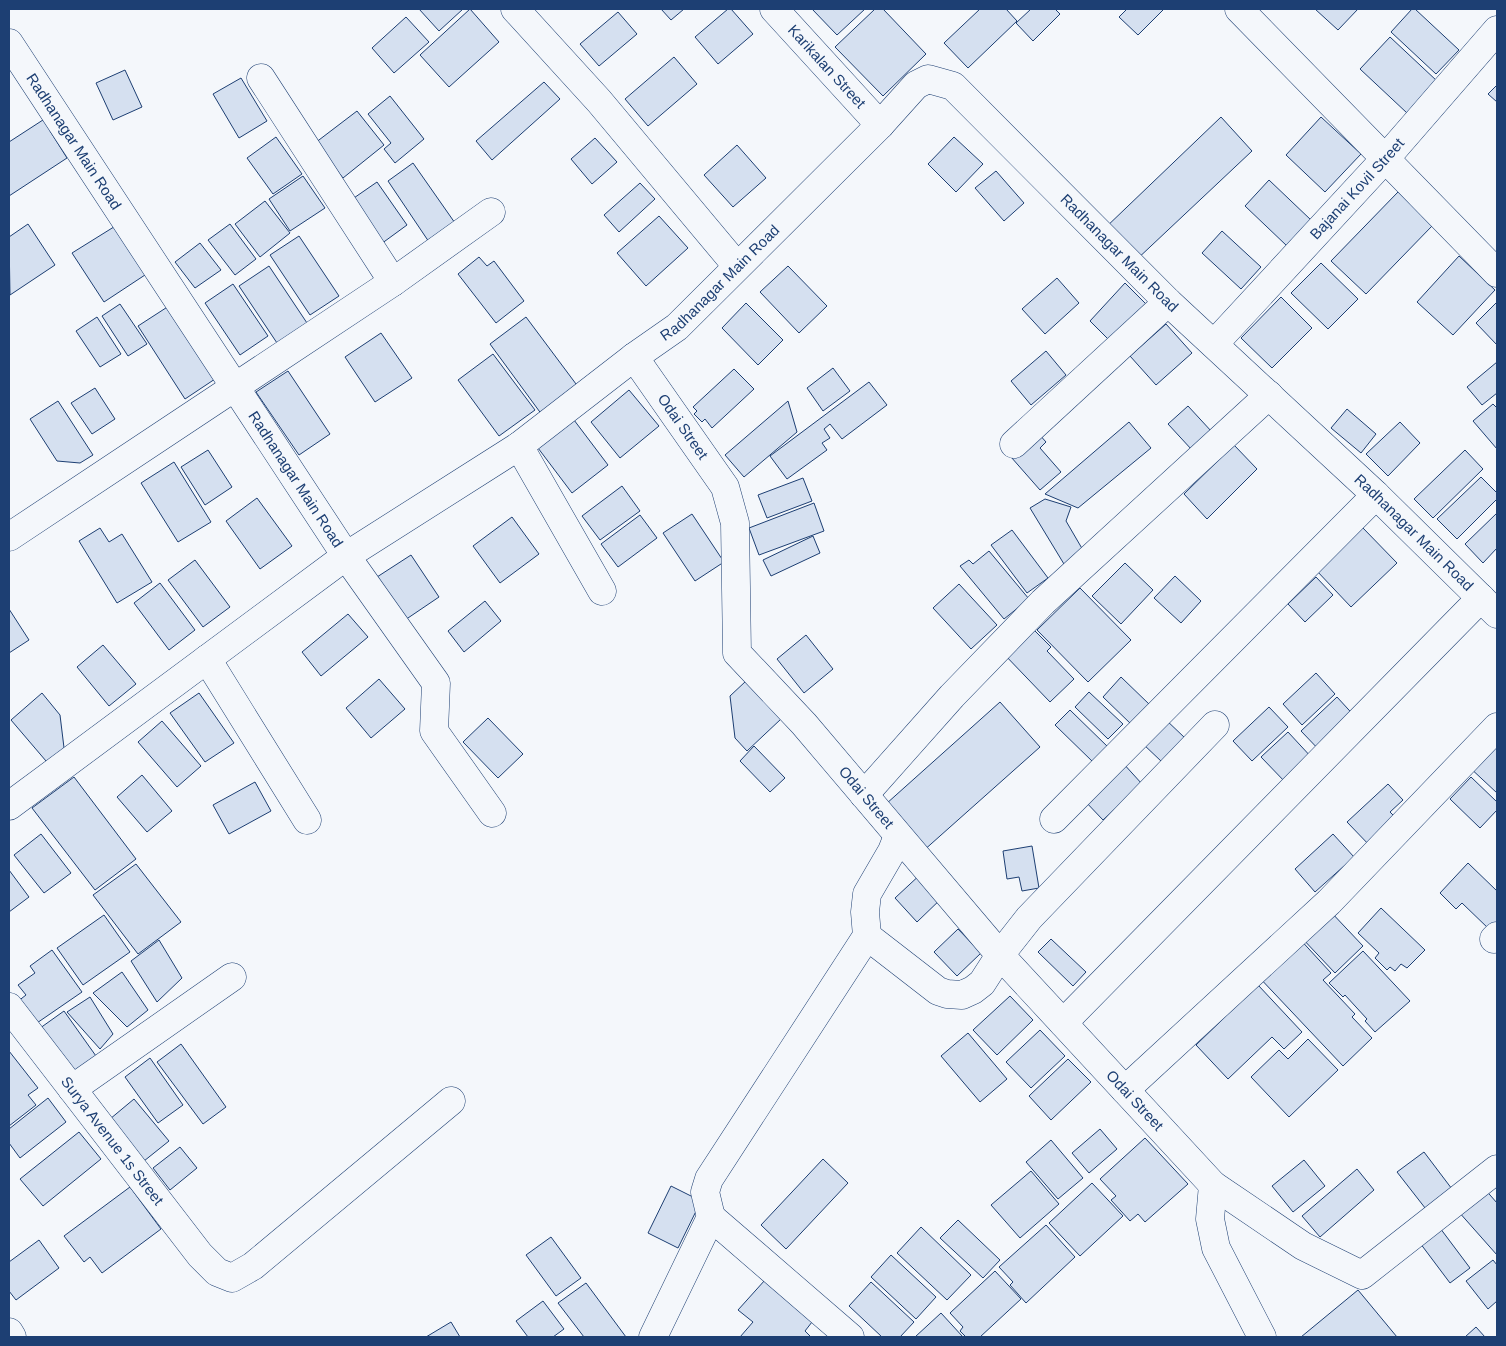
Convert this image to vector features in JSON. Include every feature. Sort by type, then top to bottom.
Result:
[{"type":"street","points":[[515,9],[599,101],[737,266]]},
{"type":"street","name":"Karikalan Street","points":[[774,9],[880,125]]},
{"type":"street","points":[[1239,9],[1497,273]]},
{"type":"street","name":"Bajanai Kovil Street","points":[[1214,344],[1385,159],[1497,30]]},
{"type":"street","name":"Radhanagar Main Road","points":[[9,43],[346,556],[519,446],[634,357],[677,327],[880,125],[916,85],[928,79],[953,86],[1168,302],[1376,495],[1489,606]]},
{"type":"street","points":[[261,78],[393,282]]},
{"type":"street","points":[[9,537],[393,282],[491,212]]},
{"type":"street","points":[[1014,444],[1168,302]]},
{"type":"street","name":"Odai Street","points":[[634,357],[725,487],[735,524],[737,652],[804,724],[1000,955],[1213,1185],[1303,1246],[1362,1275],[1497,1169]]},
{"type":"street","points":[[864,795],[952,696],[1043,602],[1269,395]]},
{"type":"street","points":[[519,446],[602,591]]},
{"type":"street","points":[[1054,819],[1376,495]]},
{"type":"street","points":[[9,806],[346,556],[436,683],[434,731],[492,813]]},
{"type":"street","points":[[1063,1023],[1489,606]]},
{"type":"street","points":[[207,659],[307,820]]},
{"type":"street","points":[[867,936],[938,991],[962,995],[973,990],[982,983],[1000,955],[1029,918],[1215,725]]},
{"type":"street","points":[[1125,1090],[1329,902],[1497,727]]},
{"type":"street","points":[[850,1337],[711,1217],[705,1192],[709,1179],[867,936],[865,912],[867,894],[898,836]]},
{"type":"street","points":[[72,1089],[232,977]]},
{"type":"street","name":"Surya Avenue 1s Street","points":[[9,1006],[200,1255],[217,1272],[232,1278],[253,1266],[451,1101]]},
{"type":"street","points":[[1213,1185],[1210,1219],[1216,1248],[1255,1334]]},
{"type":"street","points":[[653,1337],[711,1217]]},
{"type":"street","points":[[9,1332],[12,1337]]},
{"type":"building","points":[[419,9],[463,9],[439,31]]},
{"type":"building","points":[[470,9],[499,42],[449,87],[420,55]]},
{"type":"building","points":[[661,9],[684,9],[671,20]]},
{"type":"building","points":[[728,9],[731,9],[753,34],[718,64],[695,37]]},
{"type":"building","points":[[812,9],[865,9],[837,35]]},
{"type":"building","points":[[875,9],[883,9],[926,54],[883,96],[835,47]]},
{"type":"building","points":[[980,9],[1006,9],[1017,21],[968,68],[944,43]]},
{"type":"building","points":[[1031,9],[1055,9],[1060,14],[1033,41],[1016,23]]},
{"type":"building","points":[[1127,9],[1164,9],[1138,35],[1119,17]]},
{"type":"building","points":[[1315,9],[1358,9],[1338,30]]},
{"type":"building","points":[[1412,9],[1415,9],[1459,50],[1436,74],[1391,32]]},
{"type":"building","points":[[618,12],[637,34],[599,66],[580,44]]},
{"type":"building","points":[[406,17],[429,42],[394,73],[372,48]]},
{"type":"building","points":[[1390,37],[1437,81],[1407,113],[1360,69]]},
{"type":"building","points":[[674,57],[697,84],[648,126],[625,99]]},
{"type":"building","points":[[125,70],[142,107],[113,120],[96,83]]},
{"type":"building","points":[[241,78],[267,121],[239,138],[213,94]]},
{"type":"building","points":[[544,82],[560,99],[492,160],[476,141]]},
{"type":"building","points":[[1497,85],[1497,102],[1488,94]]},
{"type":"building","points":[[390,96],[424,139],[395,163],[384,149],[391,143],[368,114]]},
{"type":"building","points":[[357,111],[384,145],[343,178],[315,143]]},
{"type":"building","points":[[1221,117],[1252,151],[1134,262],[1103,230]]},
{"type":"building","points":[[1321,117],[1361,154],[1325,192],[1286,155]]},
{"type":"building","points":[[46,118],[53,129],[50,131],[67,158],[9,196],[9,142]]},
{"type":"building","points":[[276,137],[302,174],[273,194],[247,158]]},
{"type":"building","points":[[954,137],[983,164],[956,192],[928,164]]},
{"type":"building","points":[[595,138],[617,162],[592,184],[571,159]]},
{"type":"building","points":[[737,145],[766,178],[733,207],[704,175]]},
{"type":"building","points":[[413,163],[455,223],[429,242],[388,181]]},
{"type":"building","points":[[996,171],[1024,203],[1004,221],[975,188]]},
{"type":"building","points":[[303,176],[325,208],[290,231],[269,199]]},
{"type":"building","points":[[1269,180],[1311,220],[1287,246],[1245,206]]},
{"type":"building","points":[[377,182],[407,225],[381,244],[351,200]]},
{"type":"building","points":[[640,183],[655,199],[619,232],[604,215]]},
{"type":"building","points":[[1398,192],[1432,226],[1366,294],[1331,261]]},
{"type":"building","points":[[265,201],[290,233],[260,257],[235,224]]},
{"type":"building","points":[[659,216],[688,248],[646,286],[617,253]]},
{"type":"building","points":[[28,224],[55,265],[10,295],[9,237]]},
{"type":"building","points":[[230,224],[256,259],[235,275],[208,240]]},
{"type":"building","points":[[117,225],[148,273],[104,302],[72,253]]},
{"type":"building","points":[[1222,231],[1261,267],[1241,289],[1202,253]]},
{"type":"building","points":[[299,236],[339,296],[310,315],[270,255]]},
{"type":"building","points":[[200,243],[221,270],[195,288],[175,262]]},
{"type":"building","points":[[1459,256],[1495,290],[1453,335],[1417,302]]},
{"type":"building","points":[[479,257],[487,266],[494,261],[524,301],[496,323],[458,274]]},
{"type":"building","points":[[1321,263],[1358,299],[1328,329],[1291,293]]},
{"type":"building","points":[[269,266],[307,323],[277,343],[239,286]]},
{"type":"building","points":[[788,266],[827,306],[799,333],[760,292]]},
{"type":"building","points":[[1057,278],[1079,303],[1045,334],[1022,309]]},
{"type":"building","points":[[1125,283],[1150,308],[1114,345],[1090,321]]},
{"type":"building","points":[[233,284],[268,336],[240,355],[205,303]]},
{"type":"building","points":[[1281,297],[1312,328],[1272,368],[1241,338]]},
{"type":"building","points":[[1497,302],[1497,345],[1476,323]]},
{"type":"building","points":[[746,303],[783,340],[758,365],[722,328]]},
{"type":"building","points":[[120,304],[147,344],[128,356],[102,316]]},
{"type":"building","points":[[172,304],[218,377],[185,399],[138,326]]},
{"type":"building","points":[[97,317],[121,354],[100,367],[76,331]]},
{"type":"building","points":[[526,317],[582,392],[545,419],[490,344]]},
{"type":"building","points":[[1166,324],[1192,353],[1156,385],[1130,356]]},
{"type":"building","points":[[381,333],[412,378],[375,402],[345,357]]},
{"type":"building","points":[[1046,351],[1066,375],[1031,405],[1011,381]]},
{"type":"building","points":[[493,354],[535,410],[499,436],[458,380]]},
{"type":"building","points":[[1497,362],[1497,393],[1482,405],[1467,387]]},
{"type":"building","points":[[833,368],[850,391],[823,411],[807,388]]},
{"type":"building","points":[[734,369],[754,389],[712,428],[705,419],[702,422],[694,414],[697,411],[693,407]]},
{"type":"building","points":[[288,371],[330,434],[299,455],[256,392]]},
{"type":"building","points":[[869,382],[887,405],[842,439],[830,424],[824,429],[830,438],[822,443],[827,450],[787,479],[770,456]]},
{"type":"building","points":[[95,388],[115,419],[92,434],[71,403]]},
{"type":"building","points":[[629,390],[659,426],[620,458],[591,422]]},
{"type":"building","points":[[58,401],[93,455],[80,463],[57,461],[30,419]]},
{"type":"building","points":[[788,401],[797,432],[744,477],[725,455]]},
{"type":"building","points":[[1493,404],[1497,408],[1497,449],[1473,421]]},
{"type":"building","points":[[1188,406],[1212,432],[1192,450],[1168,424]]},
{"type":"building","points":[[1347,409],[1376,434],[1361,453],[1331,428]]},
{"type":"building","points":[[574,420],[608,465],[572,493],[538,448]]},
{"type":"building","points":[[1129,422],[1151,448],[1078,508],[1045,494]]},
{"type":"building","points":[[1400,422],[1420,443],[1388,476],[1366,454]]},
{"type":"building","points":[[1038,433],[1046,442],[1040,448],[1061,472],[1040,490],[1011,457]]},
{"type":"building","points":[[1234,445],[1257,469],[1207,519],[1184,494]]},
{"type":"building","points":[[208,450],[232,487],[205,505],[181,467]]},
{"type":"building","points":[[1465,450],[1483,469],[1433,518],[1414,499]]},
{"type":"building","points":[[174,462],[211,522],[178,542],[141,483]]},
{"type":"building","points":[[1481,477],[1497,493],[1497,499],[1457,539],[1437,519]]},
{"type":"building","points":[[803,478],[812,501],[767,518],[758,495]]},
{"type":"building","points":[[622,486],[640,511],[600,540],[582,516]]},
{"type":"building","points":[[257,498],[292,546],[260,569],[226,521]]},
{"type":"building","points":[[1045,499],[1071,507],[1066,521],[1087,557],[1067,569],[1030,508]]},
{"type":"building","points":[[814,503],[824,531],[759,555],[749,528]]},
{"type":"building","points":[[1497,513],[1497,548],[1483,563],[1465,544]]},
{"type":"building","points":[[692,514],[724,562],[695,581],[663,533]]},
{"type":"building","points":[[640,515],[657,538],[618,567],[601,544]]},
{"type":"building","points":[[512,517],[539,554],[500,583],[473,546]]},
{"type":"building","points":[[1362,527],[1397,563],[1351,607],[1316,570]]},
{"type":"building","points":[[100,528],[109,542],[122,534],[152,582],[117,603],[79,541]]},
{"type":"building","points":[[1012,530],[1048,578],[1027,593],[991,545]]},
{"type":"building","points":[[813,536],[820,553],[771,576],[763,560]]},
{"type":"building","points":[[989,551],[1029,599],[1004,619],[960,566],[969,560],[973,564]]},
{"type":"building","points":[[411,555],[439,597],[405,620],[377,577]]},
{"type":"building","points":[[195,560],[230,607],[203,627],[168,580]]},
{"type":"building","points":[[1125,563],[1153,590],[1121,624],[1092,596]]},
{"type":"building","points":[[1175,576],[1201,601],[1181,623],[1154,598]]},
{"type":"building","points":[[1316,577],[1333,595],[1305,622],[1288,604]]},
{"type":"building","points":[[160,583],[195,630],[169,650],[134,603]]},
{"type":"building","points":[[959,584],[997,625],[971,649],[933,608]]},
{"type":"building","points":[[1080,588],[1131,640],[1088,682],[1037,630]]},
{"type":"building","points":[[485,601],[501,621],[464,652],[448,631]]},
{"type":"building","points":[[9,609],[29,640],[9,653]]},
{"type":"building","points":[[348,614],[368,637],[321,676],[302,652]]},
{"type":"building","points":[[1029,625],[1051,647],[1047,651],[1074,679],[1050,702],[1002,652]]},
{"type":"building","points":[[806,635],[833,669],[804,693],[777,659]]},
{"type":"building","points":[[103,645],[136,684],[109,706],[77,667]]},
{"type":"building","points":[[1316,673],[1335,694],[1302,725],[1283,704]]},
{"type":"building","points":[[1121,677],[1150,705],[1132,725],[1103,697]]},
{"type":"building","points":[[379,679],[405,709],[371,738],[346,708]]},
{"type":"building","points":[[746,681],[781,719],[747,751],[735,738],[730,696]]},
{"type":"building","points":[[1089,692],[1123,724],[1108,739],[1075,707]]},
{"type":"building","points":[[42,693],[60,715],[65,756],[52,768],[11,720]]},
{"type":"building","points":[[199,693],[234,743],[205,762],[170,713]]},
{"type":"building","points":[[1337,697],[1359,721],[1324,755],[1301,731]]},
{"type":"building","points":[[1000,702],[1040,747],[922,852],[886,804]]},
{"type":"building","points":[[1269,707],[1288,727],[1252,761],[1233,741]]},
{"type":"building","points":[[1070,710],[1109,748],[1094,763],[1055,725]]},
{"type":"building","points":[[488,718],[523,754],[498,778],[463,742]]},
{"type":"building","points":[[1164,718],[1185,738],[1162,762],[1142,743]]},
{"type":"building","points":[[162,721],[201,766],[177,787],[138,742]]},
{"type":"building","points":[[1288,732],[1313,759],[1287,784],[1261,757]]},
{"type":"building","points":[[1497,734],[1497,793],[1467,765]]},
{"type":"building","points":[[754,746],[785,778],[770,792],[740,761]]},
{"type":"building","points":[[1122,762],[1142,784],[1103,820],[1083,799]]},
{"type":"building","points":[[142,775],[172,811],[147,832],[117,797]]},
{"type":"building","points":[[74,777],[136,859],[95,890],[32,808]]},
{"type":"building","points":[[1471,777],[1497,802],[1497,810],[1480,828],[1450,799]]},
{"type":"building","points":[[255,782],[271,811],[229,834],[213,805]]},
{"type":"building","points":[[1388,784],[1403,800],[1390,812],[1401,823],[1373,849],[1347,822]]},
{"type":"building","points":[[41,834],[71,873],[44,893],[14,855]]},
{"type":"building","points":[[1333,834],[1354,857],[1315,892],[1295,869]]},
{"type":"building","points":[[1032,846],[1039,888],[1022,891],[1019,877],[1007,879],[1003,851]]},
{"type":"building","points":[[1468,863],[1497,891],[1497,922],[1490,930],[1462,903],[1456,909],[1440,893]]},
{"type":"building","points":[[136,864],[181,922],[138,954],[93,895]]},
{"type":"building","points":[[9,870],[29,897],[9,912]]},
{"type":"building","points":[[923,872],[945,895],[917,922],[895,898]]},
{"type":"building","points":[[1381,908],[1425,950],[1407,968],[1401,964],[1395,971],[1390,967],[1387,970],[1375,958],[1379,953],[1358,933]]},
{"type":"building","points":[[1329,910],[1363,946],[1335,973],[1300,936]]},
{"type":"building","points":[[104,915],[130,952],[83,985],[57,948]]},
{"type":"building","points":[[958,929],[981,953],[957,976],[934,952]]},
{"type":"building","points":[[1297,936],[1331,973],[1323,980],[1355,1014],[1352,1017],[1372,1038],[1343,1066],[1256,974]]},
{"type":"building","points":[[1051,939],[1086,972],[1073,986],[1038,952]]},
{"type":"building","points":[[159,940],[182,978],[157,1002],[131,961]]},
{"type":"building","points":[[52,950],[82,992],[34,1025],[17,1002],[26,995],[18,985],[35,973],[30,966]]},
{"type":"building","points":[[1363,951],[1410,1001],[1375,1032],[1365,1021],[1367,1019],[1345,995],[1343,997],[1329,983]]},
{"type":"building","points":[[122,972],[148,1010],[127,1027],[93,993]]},
{"type":"building","points":[[1258,985],[1302,1032],[1284,1049],[1272,1037],[1228,1079],[1196,1045]]},
{"type":"building","points":[[1010,996],[1033,1020],[997,1055],[973,1030]]},
{"type":"building","points":[[90,997],[113,1034],[100,1049],[67,1012]]},
{"type":"building","points":[[64,1011],[96,1056],[69,1076],[36,1031]]},
{"type":"building","points":[[1040,1030],[1065,1056],[1031,1088],[1006,1062]]},
{"type":"building","points":[[968,1033],[1007,1079],[980,1102],[941,1056]]},
{"type":"building","points":[[1308,1039],[1338,1070],[1289,1117],[1251,1077],[1279,1050],[1288,1059]]},
{"type":"building","points":[[181,1044],[226,1107],[203,1124],[157,1062]]},
{"type":"building","points":[[9,1051],[38,1088],[28,1095],[36,1105],[9,1126]]},
{"type":"building","points":[[150,1058],[183,1105],[158,1123],[125,1077]]},
{"type":"building","points":[[1068,1059],[1091,1082],[1051,1120],[1029,1096]]},
{"type":"building","points":[[48,1098],[66,1122],[20,1158],[9,1143],[9,1129]]},
{"type":"building","points":[[134,1099],[169,1141],[144,1161],[110,1119]]},
{"type":"building","points":[[1100,1129],[1117,1149],[1089,1173],[1072,1153]]},
{"type":"building","points":[[79,1132],[101,1159],[43,1206],[20,1179]]},
{"type":"building","points":[[1145,1138],[1188,1184],[1145,1222],[1138,1214],[1130,1221],[1111,1200],[1116,1196],[1100,1179]]},
{"type":"building","points":[[1051,1140],[1083,1178],[1058,1199],[1026,1162]]},
{"type":"building","points":[[180,1147],[197,1168],[170,1190],[153,1168]]},
{"type":"building","points":[[1424,1152],[1455,1193],[1429,1213],[1397,1172]]},
{"type":"building","points":[[823,1159],[848,1183],[786,1249],[761,1225]]},
{"type":"building","points":[[1304,1160],[1325,1186],[1293,1212],[1272,1186]]},
{"type":"building","points":[[1357,1169],[1374,1190],[1320,1237],[1302,1216]]},
{"type":"building","points":[[1031,1171],[1059,1204],[1020,1238],[991,1205]]},
{"type":"building","points":[[1092,1183],[1123,1216],[1080,1256],[1049,1223]]},
{"type":"building","points":[[671,1186],[701,1201],[678,1248],[648,1233]]},
{"type":"building","points":[[130,1187],[161,1229],[102,1273],[90,1257],[84,1262],[64,1236]]},
{"type":"building","points":[[1483,1187],[1497,1203],[1497,1255],[1458,1211]]},
{"type":"building","points":[[958,1220],[1000,1260],[983,1278],[940,1238]]},
{"type":"building","points":[[1046,1225],[1075,1257],[1026,1303],[1010,1285],[1013,1282],[999,1267]]},
{"type":"building","points":[[921,1227],[971,1275],[947,1300],[897,1253]]},
{"type":"building","points":[[1440,1228],[1470,1268],[1450,1283],[1420,1243]]},
{"type":"building","points":[[551,1237],[581,1278],[556,1296],[526,1255]]},
{"type":"building","points":[[39,1240],[59,1268],[16,1300],[9,1291],[9,1262]]},
{"type":"building","points":[[891,1255],[936,1297],[916,1319],[871,1277]]},
{"type":"building","points":[[1493,1260],[1497,1265],[1497,1301],[1488,1309],[1466,1281]]},
{"type":"building","points":[[995,1271],[1021,1299],[980,1337],[966,1337],[960,1331],[963,1327],[950,1313]]},
{"type":"building","points":[[765,1280],[812,1322],[805,1331],[810,1336],[740,1337],[753,1322],[738,1310]]},
{"type":"building","points":[[871,1282],[914,1322],[900,1337],[882,1337],[849,1306]]},
{"type":"building","points":[[586,1283],[626,1337],[584,1337],[558,1303]]},
{"type":"building","points":[[1358,1290],[1397,1337],[1301,1337]]},
{"type":"building","points":[[543,1301],[564,1329],[553,1337],[528,1337],[516,1321]]},
{"type":"building","points":[[941,1313],[963,1337],[915,1337]]},
{"type":"building","points":[[451,1322],[460,1337],[426,1337]]},
{"type":"building","points":[[1476,1327],[1485,1337],[1465,1337]]}]
